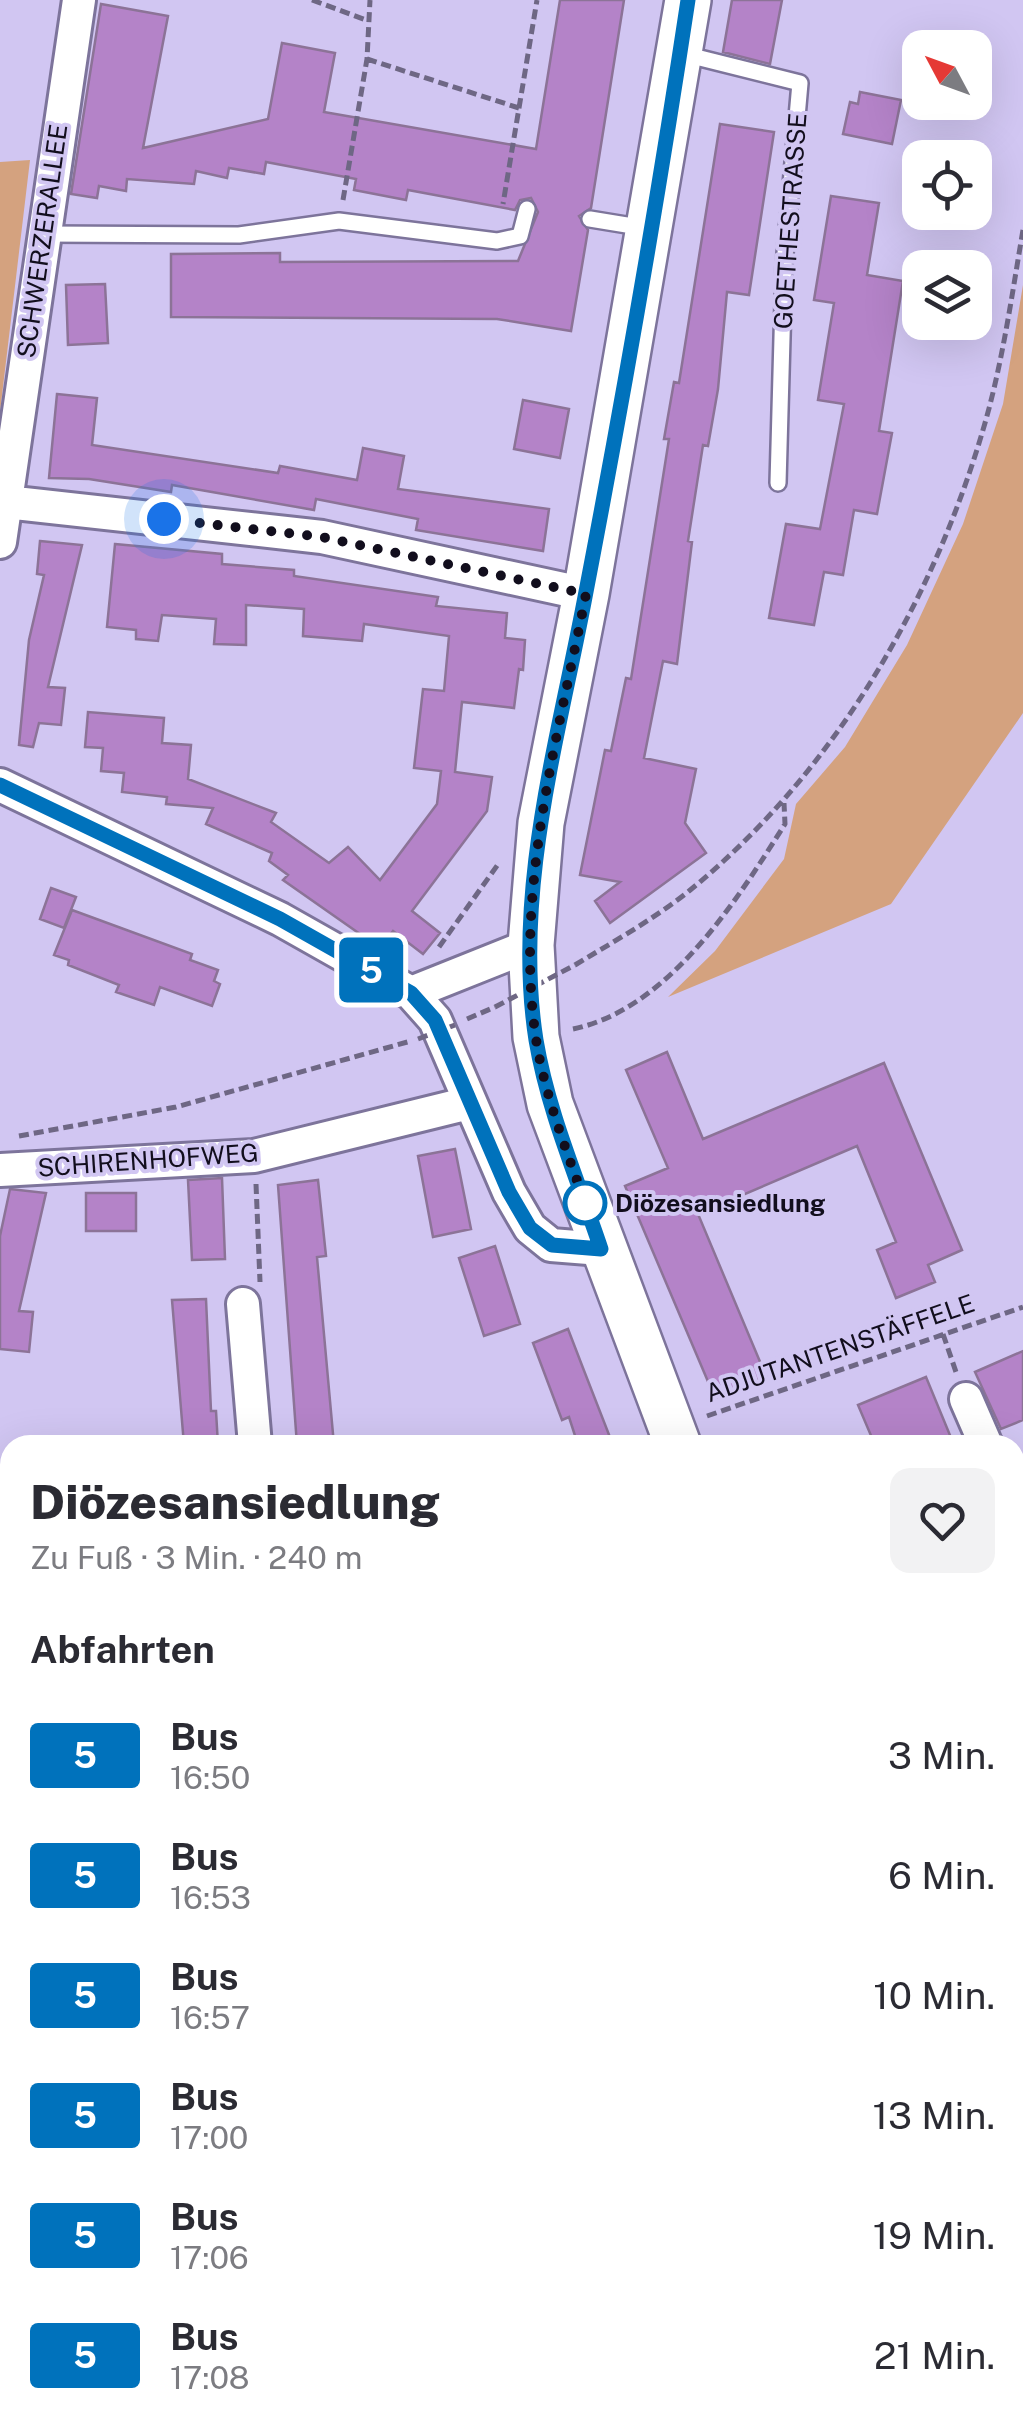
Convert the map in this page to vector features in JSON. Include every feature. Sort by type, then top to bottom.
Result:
[{"type":"street","name":"SCHWERZERALLEE","points":[[0,542],[79,0]]},
{"type":"street","points":[[674,1435],[550,1104],[536,1037],[531,945],[541,823],[586,594],[688,0]]},
{"type":"street","points":[[6,502],[322,537],[586,594]]},
{"type":"street","points":[[0,784],[280,919],[411,993],[435,1020],[530,1228],[552,1245],[601,1249]]},
{"type":"street","points":[[411,993],[531,945]]},
{"type":"street","name":"SCHIRENHOFWEG","points":[[0,1170],[254,1156],[470,1103]]},
{"type":"street","points":[[244,1304],[254,1435]]},
{"type":"street","points":[[966,1398],[982,1435]]},
{"type":"lane","name":"GOETHESTRASSE","points":[[680,53],[800,83],[784,266],[778,483]]},
{"type":"lane","points":[[42,234],[239,235],[339,221],[497,241],[520,236],[527,209]]},
{"type":"lane","points":[[590,219],[648,228]]},
{"type":"path","points":[[312,0],[366,20]]},
{"type":"path","points":[[339,221],[366,59],[370,0]]},
{"type":"path","points":[[497,241],[536,0]]},
{"type":"path","points":[[366,59],[519,108]]},
{"type":"path","points":[[14,1138],[176,1107],[418,1039],[495,1006],[574,965],[687,893],[784,800],[862,694],[908,622],[950,526],[985,423],[1023,230]]},
{"type":"path","points":[[536,1037],[582,1028],[641,998],[704,942],[785,824],[784,800]]},
{"type":"path","points":[[411,993],[490,870],[541,823]]},
{"type":"path","points":[[244,1304],[262,1278],[254,1156]]},
{"type":"path","name":"ADJUTANTENSTÄFFELE","points":[[677,1435],[1023,1307]]},
{"type":"path","points":[[943,1334],[966,1398]]},
{"type":"shaded area","points":[[30,160],[0,412],[0,162]]},
{"type":"shaded area","points":[[1023,285],[1023,713],[891,904],[668,997],[715,951],[784,859],[796,804],[845,747],[907,645],[963,524],[1003,404]]},
{"type":"building","points":[[560,0],[624,0],[591,208],[579,216],[588,230],[571,331],[497,319],[171,317],[171,254],[280,253],[280,262],[518,261],[538,212],[531,198],[520,200],[515,210],[408,190],[406,200],[354,190],[356,179],[266,162],[264,174],[229,168],[227,178],[196,171],[194,184],[127,179],[126,191],[99,186],[97,198],[71,194],[101,4],[168,16],[143,148],[268,119],[282,43],[335,53],[324,112],[536,149]]},
{"type":"building","points":[[732,0],[782,0],[770,64],[723,52]]},
{"type":"building","points":[[860,92],[901,100],[892,144],[843,134],[850,102],[858,104]]},
{"type":"building","points":[[720,124],[774,132],[749,295],[727,292],[718,389],[708,446],[703,445],[688,541],[692,542],[677,664],[663,661],[644,758],[696,769],[685,823],[706,853],[610,923],[595,901],[620,882],[580,875],[605,750],[611,751],[626,678],[631,679],[669,439],[664,439],[674,382],[679,383]]},
{"type":"building","points":[[831,196],[879,203],[867,275],[902,281],[879,431],[892,433],[877,514],[854,510],[843,575],[824,572],[814,625],[769,618],[786,524],[820,529],[844,404],[818,400],[834,303],[814,300]]},
{"type":"building","points":[[105,284],[108,343],[68,345],[66,285]]},
{"type":"building","points":[[57,394],[97,398],[92,445],[278,473],[280,466],[357,480],[363,448],[404,456],[398,489],[549,509],[543,551],[416,530],[418,519],[316,499],[314,510],[172,485],[171,492],[89,479],[49,478]]},
{"type":"building","points":[[523,400],[569,409],[560,458],[514,449]]},
{"type":"building","points":[[40,541],[82,545],[48,687],[65,688],[61,725],[39,723],[33,747],[19,745],[29,640],[44,575],[37,574]]},
{"type":"building","points":[[115,544],[222,554],[222,564],[294,570],[294,576],[438,597],[436,606],[507,613],[505,638],[525,640],[514,708],[462,702],[455,772],[492,777],[487,811],[412,911],[440,933],[423,954],[393,931],[380,948],[283,880],[288,875],[269,861],[272,853],[206,824],[213,808],[166,804],[167,797],[122,792],[124,773],[101,771],[103,748],[85,747],[88,712],[164,718],[162,743],[191,745],[188,779],[276,813],[271,822],[329,863],[348,847],[380,880],[437,804],[441,771],[414,768],[423,689],[444,691],[449,636],[364,624],[362,641],[303,636],[304,609],[246,605],[246,645],[214,644],[216,619],[162,615],[158,641],[136,639],[136,630],[107,627]]},
{"type":"building","points":[[51,888],[76,897],[64,928],[40,919]]},
{"type":"building","points":[[72,910],[192,954],[190,960],[218,970],[214,981],[220,984],[212,1006],[160,987],[154,1005],[116,992],[119,985],[68,965],[69,960],[54,955]]},
{"type":"building","points":[[667,1052],[703,1139],[884,1063],[962,1250],[928,1265],[935,1282],[896,1298],[877,1250],[896,1242],[857,1146],[698,1214],[766,1376],[715,1398],[625,1186],[668,1168],[626,1070]]},
{"type":"building","points":[[455,1149],[471,1229],[433,1237],[418,1156]]},
{"type":"building","points":[[222,1178],[225,1259],[192,1260],[188,1180]]},
{"type":"building","points":[[318,1180],[326,1256],[317,1257],[333,1435],[296,1435],[278,1185]]},
{"type":"building","points":[[10,1189],[46,1193],[19,1311],[33,1312],[29,1352],[0,1349],[0,1236]]},
{"type":"building","points":[[86,1193],[136,1193],[136,1231],[86,1231]]},
{"type":"building","points":[[495,1246],[520,1324],[484,1336],[459,1258]]},
{"type":"building","points":[[206,1299],[211,1411],[216,1411],[217,1435],[183,1435],[172,1300]]},
{"type":"building","points":[[568,1329],[609,1435],[575,1435],[569,1417],[562,1420],[533,1343]]},
{"type":"building","points":[[1023,1351],[1023,1420],[1001,1429],[975,1372]]},
{"type":"building","points":[[926,1377],[950,1435],[871,1435],[858,1405]]},
{"type":"bus line","name":"5","points":[[0,785],[280,919],[411,993],[435,1020],[509,1192],[530,1228],[552,1245],[601,1249],[550,1104],[536,1037],[531,945],[541,823],[586,594],[688,0]]},
{"type":"place","name":"Diözesansiedlung","points":[[585,1203]]},
{"type":"route","points":[[164,519],[322,537],[586,594],[541,823],[531,945],[536,1037],[550,1104],[586,1206],[585,1203]]}]
